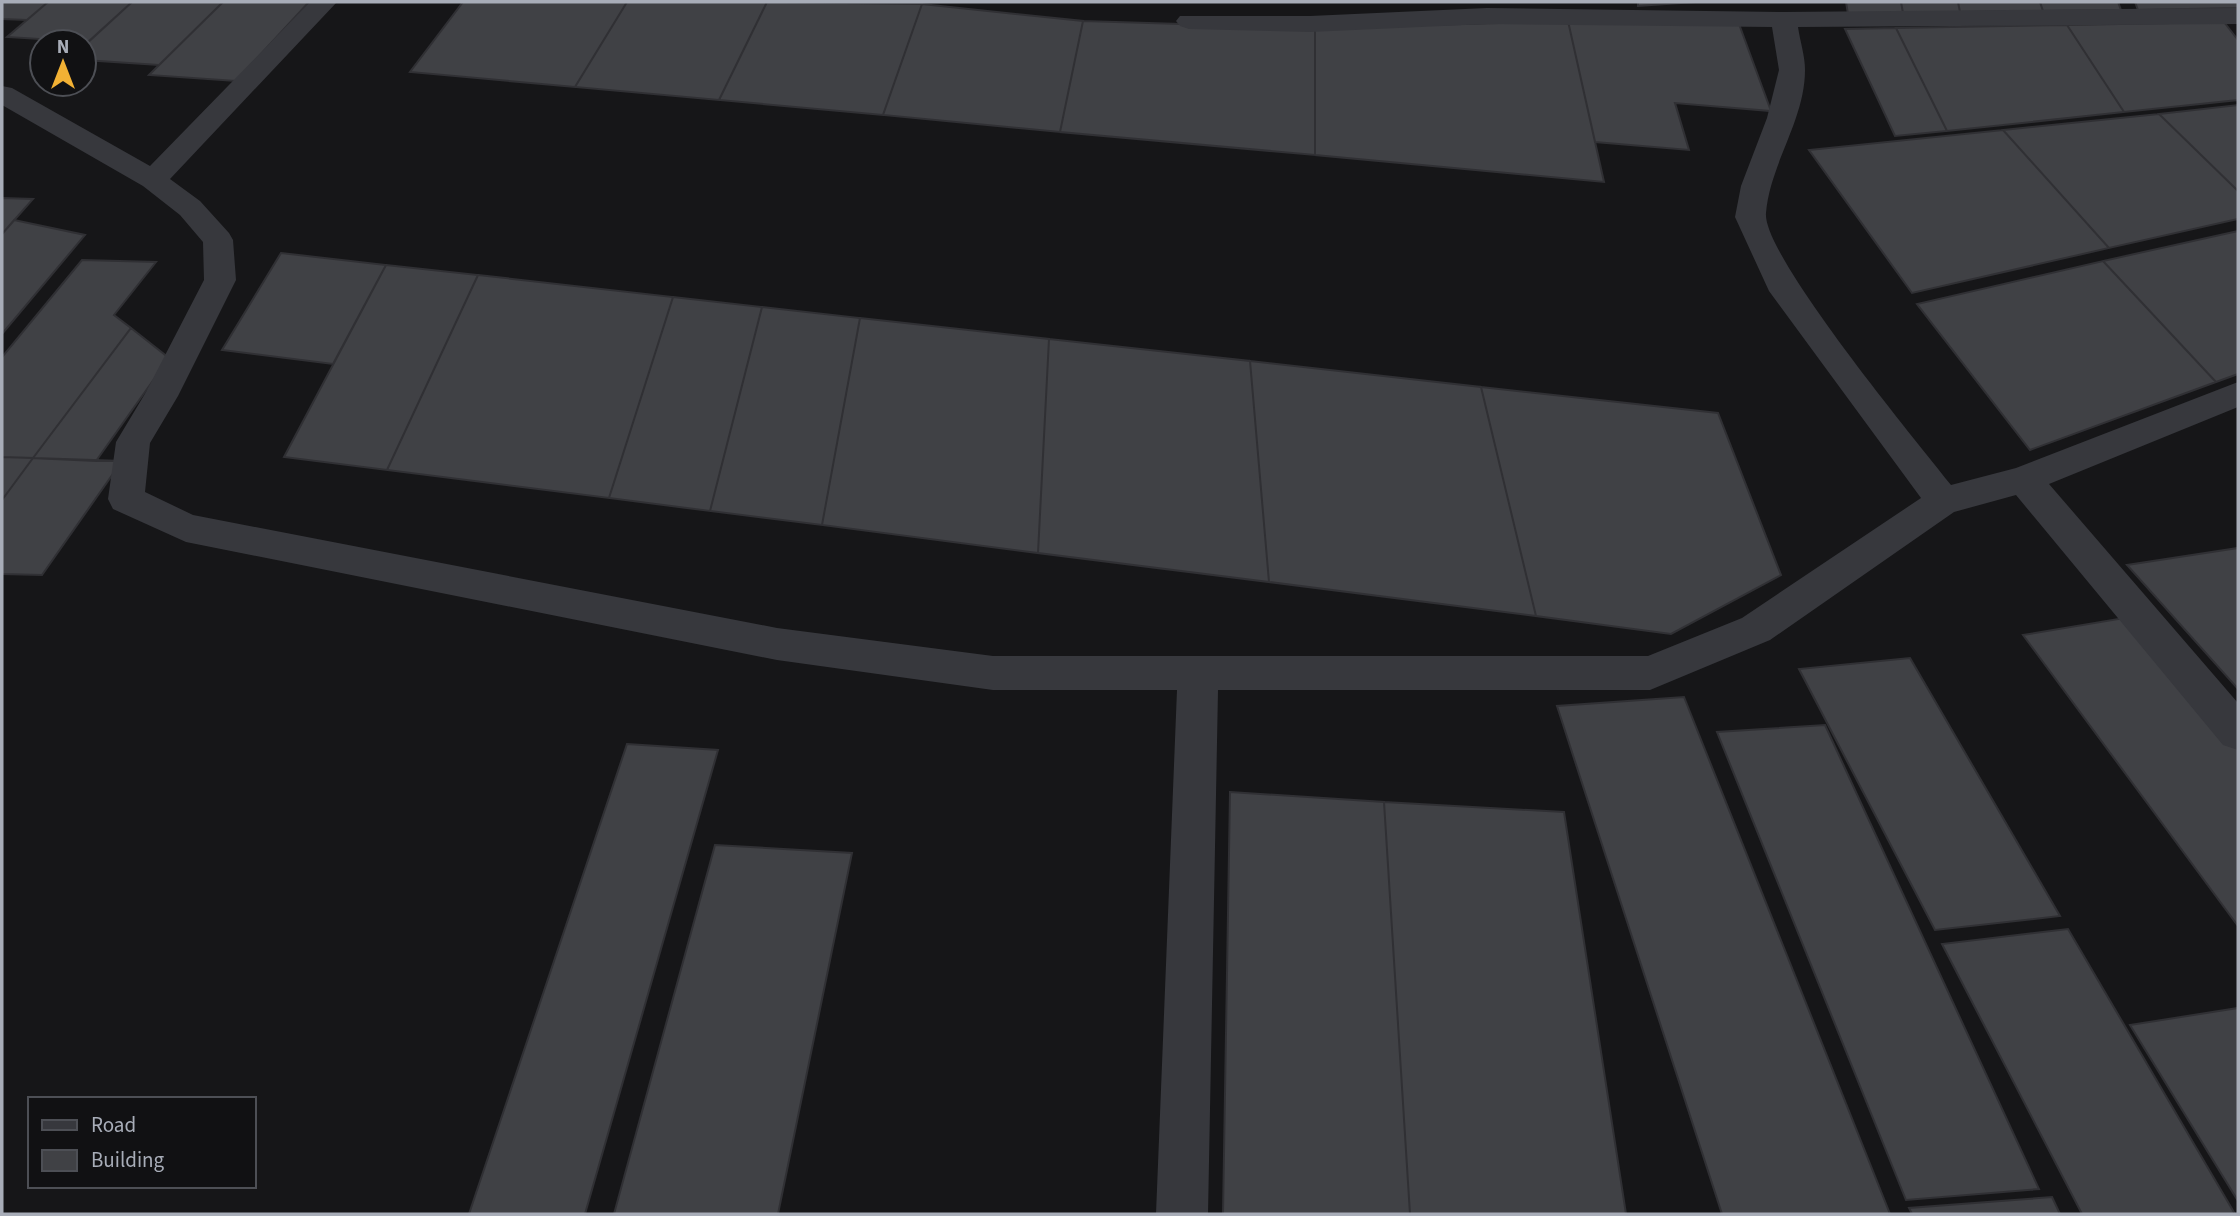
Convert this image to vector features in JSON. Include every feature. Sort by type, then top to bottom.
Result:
[{"type":"street","points":[[153,180],[324,2]]},
{"type":"street","points":[[1189,22],[1310,24],[1487,16],[1784,20],[2238,16]]},
{"type":"street","points":[[1784,20],[1792,70],[1781,118],[1756,186],[1750,217],[1780,284],[1943,501]]},
{"type":"street","points":[[2,94],[153,180],[190,208],[218,240],[220,280],[133,442],[126,499],[187,528],[777,644],[993,674],[1650,673],[1756,629],[1943,501],[2024,479],[2238,394]]},
{"type":"street","points":[[2024,479],[2238,732]]},
{"type":"street","points":[[1182,1214],[1198,674]]},
{"type":"building","points":[[2,2],[48,2],[27,20],[2,19]]},
{"type":"building","points":[[48,2],[132,2],[98,33],[98,28],[28,28],[28,38],[7,37]]},
{"type":"building","points":[[132,2],[223,2],[159,65],[98,61],[98,33]]},
{"type":"building","points":[[223,2],[309,2],[236,81],[149,75]]},
{"type":"building","points":[[463,2],[627,2],[575,87],[410,72]]},
{"type":"building","points":[[627,2],[767,2],[719,100],[575,87]]},
{"type":"building","points":[[767,2],[922,4],[883,115],[719,100]]},
{"type":"building","points":[[1638,2],[1696,2],[1638,6]]},
{"type":"building","points":[[1846,2],[1901,2],[1903,13],[1848,14]]},
{"type":"building","points":[[1901,2],[1958,2],[1960,12],[1903,13]]},
{"type":"building","points":[[1958,2],[2040,2],[2043,11],[1960,12]]},
{"type":"building","points":[[2040,2],[2118,2],[2121,10],[2043,11]]},
{"type":"building","points":[[2135,2],[2238,2],[2238,8],[2138,10]]},
{"type":"building","points":[[922,4],[1083,21],[1060,132],[883,115]]},
{"type":"building","points":[[1083,21],[1315,28],[1315,155],[1060,132]]},
{"type":"building","points":[[1568,21],[1739,24],[1771,111],[1675,103],[1689,150],[1595,142]]},
{"type":"building","points":[[1568,21],[1604,182],[1315,155],[1315,28]]},
{"type":"building","points":[[2224,22],[2238,40],[2238,100],[2124,112],[2067,25]]},
{"type":"building","points":[[2067,25],[2124,112],[1947,131],[1896,28]]},
{"type":"building","points":[[1896,28],[1947,131],[1895,136],[1845,29]]},
{"type":"building","points":[[2238,105],[2238,191],[2159,114]]},
{"type":"building","points":[[2159,114],[2238,191],[2238,219],[2109,248],[2003,130]]},
{"type":"building","points":[[2003,130],[2109,248],[1912,293],[1809,150]]},
{"type":"building","points":[[2,198],[33,199],[2,234]]},
{"type":"building","points":[[14,220],[85,235],[2,334],[2,234]]},
{"type":"building","points":[[2238,231],[2238,374],[2216,382],[2103,261]]},
{"type":"building","points":[[281,253],[386,265],[333,364],[222,350]]},
{"type":"building","points":[[82,260],[156,262],[114,315],[131,328],[33,458],[2,457],[2,357]]},
{"type":"building","points":[[2103,261],[2216,382],[2030,450],[1917,304]]},
{"type":"building","points":[[386,265],[478,275],[387,470],[284,457]]},
{"type":"building","points":[[478,275],[673,297],[609,498],[387,470]]},
{"type":"building","points":[[673,297],[762,307],[710,511],[609,498]]},
{"type":"building","points":[[762,307],[860,318],[822,525],[710,511]]},
{"type":"building","points":[[860,318],[1049,339],[1038,553],[822,525]]},
{"type":"building","points":[[131,328],[169,358],[96,461],[33,458]]},
{"type":"building","points":[[1049,339],[1250,361],[1269,582],[1038,553]]},
{"type":"building","points":[[1250,361],[1481,387],[1536,616],[1269,582]]},
{"type":"building","points":[[1481,387],[1718,413],[1781,575],[1671,634],[1536,616]]},
{"type":"building","points":[[2,457],[33,458],[2,500]]},
{"type":"building","points":[[33,458],[122,461],[42,575],[2,574],[2,500]]},
{"type":"building","points":[[2238,548],[2238,689],[2127,565]]},
{"type":"building","points":[[2136,616],[2238,741],[2238,926],[2023,635]]},
{"type":"building","points":[[1910,658],[2060,916],[1935,930],[1799,669]]},
{"type":"building","points":[[1684,697],[1890,1214],[1722,1214],[1557,706]]},
{"type":"building","points":[[1825,725],[2039,1189],[1906,1200],[1717,732]]},
{"type":"building","points":[[627,744],[718,750],[585,1214],[469,1214]]},
{"type":"building","points":[[1230,792],[1384,802],[1410,1214],[1223,1214]]},
{"type":"building","points":[[1384,802],[1564,812],[1626,1214],[1410,1214]]},
{"type":"building","points":[[715,845],[852,853],[778,1214],[614,1214]]},
{"type":"building","points":[[2068,929],[2235,1214],[2082,1214],[1942,944]]},
{"type":"building","points":[[2238,1008],[2238,1201],[2130,1025]]},
{"type":"building","points":[[2052,1197],[2060,1214],[1912,1214],[1909,1208]]}]
